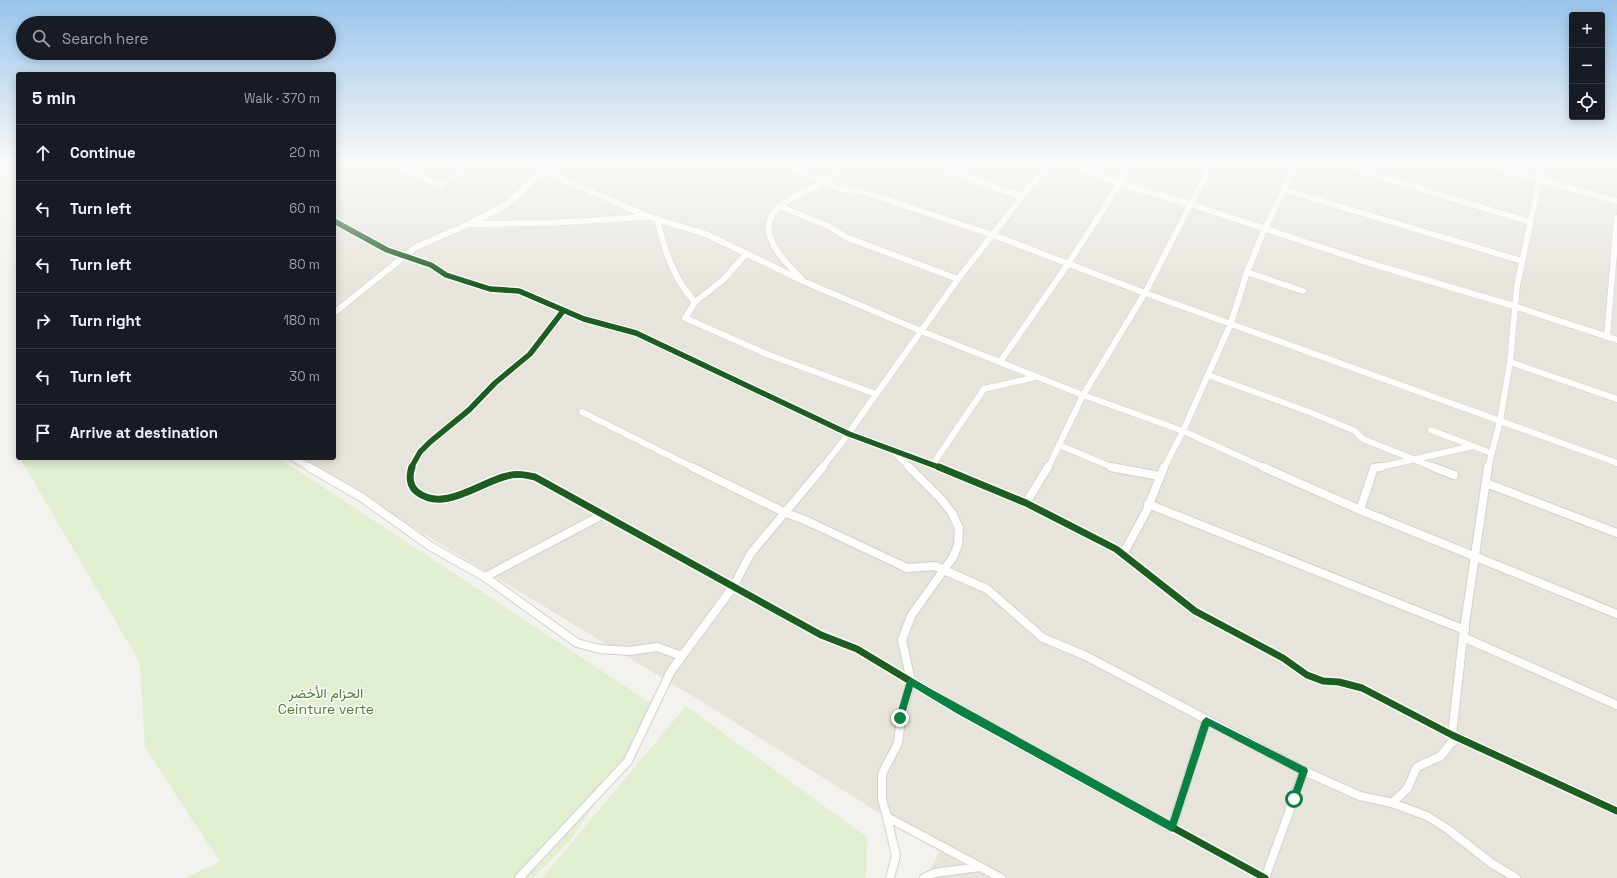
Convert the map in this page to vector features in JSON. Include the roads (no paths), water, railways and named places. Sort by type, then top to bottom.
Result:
[{"type":"street","points":[[336,311],[407,256],[416,247],[469,224],[507,204]]},
{"type":"street","points":[[620,204],[657,220],[706,234],[805,282],[921,331],[1083,395],[1183,431],[1360,510],[1475,558],[1617,614]]},
{"type":"street","points":[[783,204],[779,206],[768,221],[769,237],[783,260],[805,282]]},
{"type":"street","points":[[899,204],[993,235],[1145,293],[1617,463]]},
{"type":"street","points":[[518,878],[628,761],[671,672],[733,587],[751,553],[786,513],[849,434],[958,279],[1017,204]]},
{"type":"street","points":[[1000,362],[1108,204]]},
{"type":"street","points":[[1026,503],[1046,472],[1083,395],[1145,293],[1190,204],[1369,263],[1514,306],[1617,340]]},
{"type":"street","points":[[1123,554],[1148,504],[1159,476],[1183,431],[1231,324],[1247,272],[1265,228],[1278,204]]},
{"type":"street","points":[[1331,204],[1522,262]]},
{"type":"street","points":[[1471,204],[1530,222]]},
{"type":"street","points":[[1392,803],[1407,789],[1417,768],[1441,756],[1456,736],[1464,634],[1475,558],[1491,453],[1500,421],[1510,362],[1514,306],[1533,204]]},
{"type":"street","points":[[779,206],[828,226],[848,238],[958,279]]},
{"type":"street","points":[[469,224],[550,223],[649,217]]},
{"type":"street","points":[[1607,337],[1617,218]]},
{"type":"street","points":[[657,220],[662,242],[678,277],[687,296],[695,302]]},
{"type":"street","points":[[336,223],[387,250],[431,265],[446,275],[490,289],[519,291],[584,319],[636,333],[849,434],[933,464],[1026,503],[1123,554],[1195,611],[1283,658],[1307,675],[1323,681],[1339,682],[1362,688],[1456,736],[1617,811]]},
{"type":"street","points":[[746,254],[723,280],[695,302],[685,318],[769,355],[876,394]]},
{"type":"street","points":[[1247,272],[1303,292]]},
{"type":"street","points":[[563,311],[529,354],[498,379],[466,412],[426,445],[414,462],[410,479],[415,490],[426,496],[442,498],[467,493],[503,475],[523,474],[535,477],[821,635],[857,649],[960,711],[1265,878],[1304,771]]},
{"type":"street","points":[[1510,362],[1617,399]]},
{"type":"street","points":[[1208,376],[1312,413],[1355,431],[1363,439],[1454,476]]},
{"type":"street","points":[[933,464],[984,389],[1036,377]]},
{"type":"street","points":[[582,412],[786,513],[805,520],[907,568],[934,566],[944,569],[987,589],[1043,638],[1086,656],[1206,721],[1304,771],[1360,796],[1392,803],[1427,816],[1449,830],[1491,863],[1516,878]]},
{"type":"street","points":[[1431,430],[1491,453]]},
{"type":"street","points":[[1058,446],[1115,468],[1159,476]]},
{"type":"street","points":[[1360,510],[1374,468],[1473,446]]},
{"type":"street","points":[[890,448],[921,478],[952,513],[959,528],[958,545],[953,557],[911,616],[902,640],[911,681],[900,718],[898,743],[882,774],[882,799],[896,856],[890,878]]},
{"type":"street","points":[[297,460],[361,497],[430,546],[485,577],[577,643],[600,649],[630,651],[656,647],[682,656]]},
{"type":"street","points":[[1486,483],[1617,533]]},
{"type":"street","points":[[1148,504],[1464,634],[1617,705]]},
{"type":"street","points":[[485,577],[602,515]]},
{"type":"street","points":[[1172,827],[1206,721]]},
{"type":"street","points":[[887,817],[1001,878]]},
{"type":"street","points":[[924,878],[934,873],[980,867]]},
{"type":"park label","name":"الحزام الأخضر Ceinture verte","points":[[326,702]]}]
